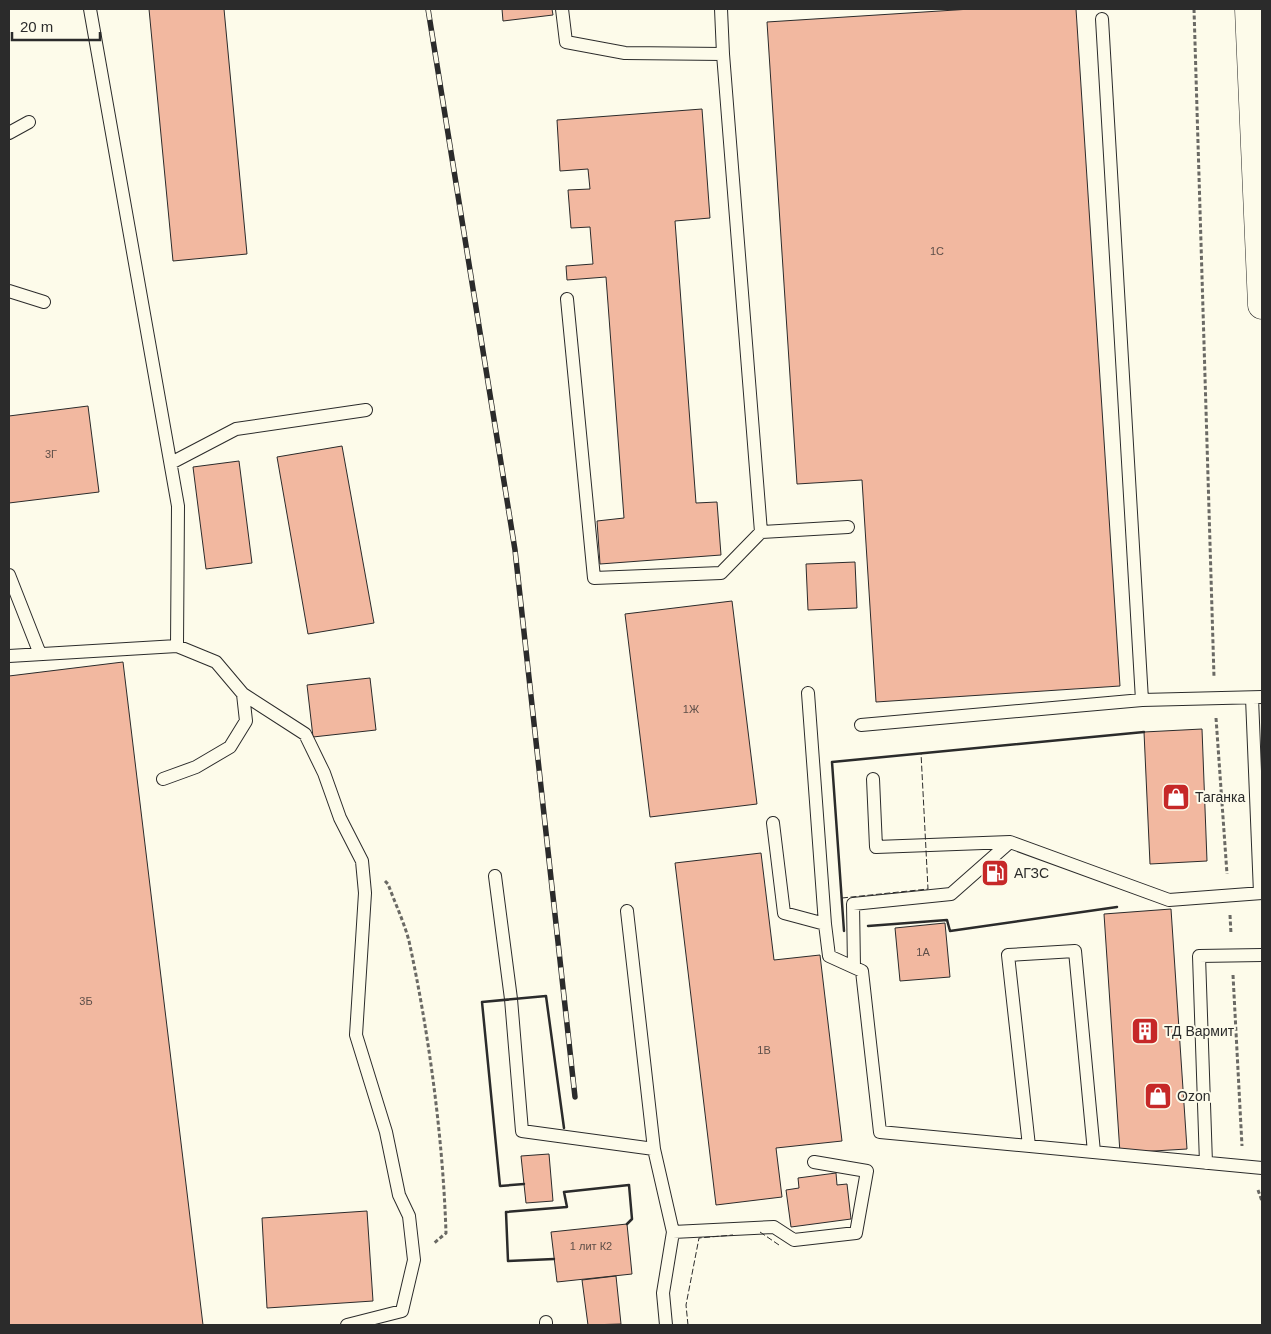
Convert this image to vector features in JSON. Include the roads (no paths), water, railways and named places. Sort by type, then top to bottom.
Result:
[{"type":"main road","points":[[1249,9],[1262,305]]},
{"type":"lane","points":[[90,9],[178,506],[177,646]]},
{"type":"lane","points":[[562,9],[566,42],[625,53],[723,54]]},
{"type":"lane","points":[[721,9],[761,532]]},
{"type":"lane","points":[[1102,19],[1142,700]]},
{"type":"lane","points":[[9,133],[29,122]]},
{"type":"lane","points":[[9,292],[44,302]]},
{"type":"lane","points":[[567,299],[594,578],[721,573],[761,532],[848,527]]},
{"type":"lane","points":[[171,463],[236,429],[366,410]]},
{"type":"lane","points":[[9,575],[40,654]]},
{"type":"lane","points":[[9,656],[177,646],[216,662],[243,694],[305,734],[324,773],[340,818],[362,861],[365,894],[356,1035],[386,1132],[399,1195],[408,1216],[414,1260],[402,1311],[347,1325]]},
{"type":"lane","points":[[808,693],[829,956],[862,971],[880,1132],[1256,1167]]},
{"type":"lane","points":[[163,779],[196,767],[230,746],[246,721],[243,694]]},
{"type":"lane","points":[[861,726],[1142,700],[1257,697],[1261,893],[1169,900],[1010,842],[876,847],[872,779]]},
{"type":"lane","points":[[773,823],[784,913],[826,924]]},
{"type":"lane","points":[[854,967],[853,904],[950,894],[1010,842]]},
{"type":"lane","points":[[495,876],[510,999],[522,1131],[654,1149]]},
{"type":"lane","points":[[627,911],[654,1149],[673,1232],[663,1293],[666,1325]]},
{"type":"lane","points":[[1029,1146],[1008,955],[1075,951],[1094,1152]]},
{"type":"lane","points":[[1206,1163],[1199,956],[1262,955]]},
{"type":"lane","points":[[673,1232],[774,1227],[794,1240],[856,1233],[867,1172],[814,1162]]},
{"type":"railway","points":[[428,9],[515,550],[575,1097]]},
{"type":"place","name":"Таганка","points":[[1176,797]]},
{"type":"place","name":"АГЗС","points":[[995,873]]},
{"type":"place","name":"ТД Вармит","points":[[1145,1031]]},
{"type":"place","name":"Ozon","points":[[1158,1096]]}]
